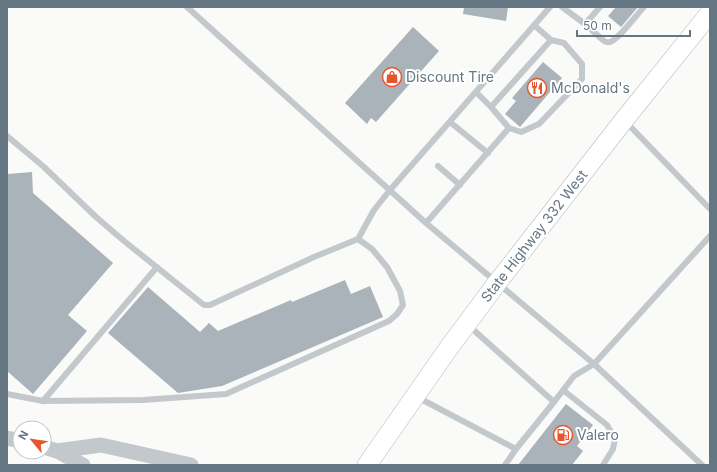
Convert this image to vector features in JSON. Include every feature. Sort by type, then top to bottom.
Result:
[{"type":"main road","name":"State Highway 332 West","points":[[367,465],[497,284],[624,120],[710,13]]},
{"type":"street","points":[[52,449],[101,445],[190,465]]},
{"type":"street","points":[[52,450],[83,465]]},
{"type":"lane","points":[[187,7],[426,223],[594,364],[702,465]]},
{"type":"lane","points":[[7,136],[44,167],[96,217],[204,305],[210,305],[314,257],[358,239],[374,210],[390,190],[550,7]]},
{"type":"lane","points":[[562,7],[608,43],[617,37],[644,7]]},
{"type":"lane","points":[[584,24],[600,7]]},
{"type":"lane","points":[[476,92],[509,128],[521,132],[540,124],[582,79],[582,64],[564,43],[551,40],[534,25]]},
{"type":"lane","points":[[491,107],[551,40]]},
{"type":"lane","points":[[624,120],[710,209]]},
{"type":"lane","points":[[450,122],[488,154]]},
{"type":"lane","points":[[426,223],[488,154],[509,128]]},
{"type":"lane","points":[[438,166],[460,185]]},
{"type":"lane","points":[[505,465],[574,376],[594,364],[710,236]]},
{"type":"lane","points":[[7,394],[43,401],[143,400],[226,394],[389,321],[397,314],[403,305],[400,291],[387,267],[372,249],[358,239]]},
{"type":"lane","points":[[43,401],[157,267]]},
{"type":"lane","points":[[467,324],[554,402]]},
{"type":"lane","points":[[563,390],[607,425],[615,439],[613,449],[603,465]]},
{"type":"lane","points":[[415,397],[516,449]]},
{"type":"building","points":[[464,7],[508,7],[506,21],[463,14]]},
{"type":"building","points":[[616,7],[638,7],[621,27],[608,16]]},
{"type":"building","name":"Discount Tire","points":[[413,27],[439,51],[376,122],[371,118],[367,124],[345,103]]},
{"type":"building","name":"McDonald's","points":[[543,62],[562,78],[520,127],[505,114],[516,101],[512,98]]},
{"type":"building","points":[[32,172],[33,193],[113,263],[68,315],[87,331],[33,394],[7,371],[7,174]]},
{"type":"building","points":[[345,280],[351,294],[370,286],[383,317],[222,386],[178,393],[108,333],[148,287],[200,332],[209,323],[218,331],[291,300],[292,302]]},
{"type":"building","name":"Valero","points":[[566,404],[593,425],[577,446],[583,451],[572,465],[518,465]]},
{"type":"place","name":"Discount Tire","points":[[392,77]]},
{"type":"place","name":"McDonald's","points":[[537,88]]},
{"type":"place","name":"Valero","points":[[563,435]]}]
